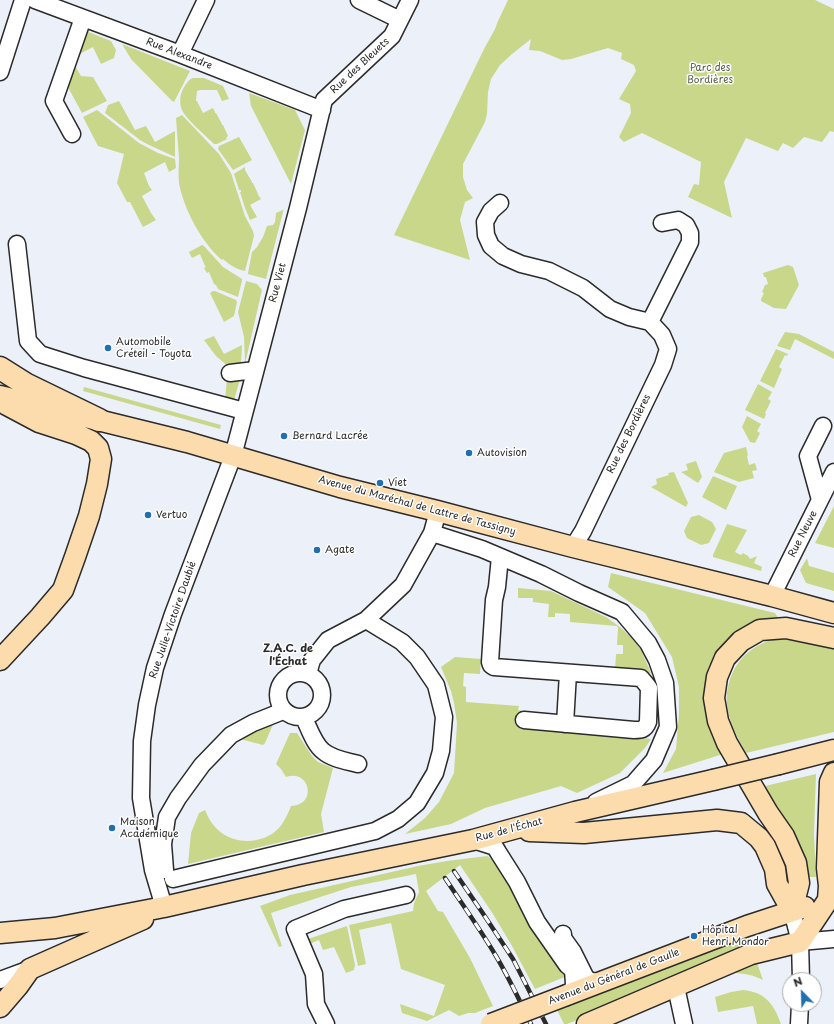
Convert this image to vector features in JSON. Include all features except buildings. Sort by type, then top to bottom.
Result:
[{"type":"highway","points":[[0,368],[27,385],[99,420]]},
{"type":"main road","name":"Avenue du Maréchal de Lattre de Tassigny","points":[[0,396],[187,442],[340,487],[834,613]]},
{"type":"main road","points":[[0,402],[39,422],[76,434],[90,441],[98,448],[101,459],[97,484],[89,516],[63,590],[0,660]]},
{"type":"main road","points":[[792,911],[799,883],[796,863],[784,836],[768,813],[728,743],[718,721],[714,698],[717,677],[725,658],[740,641],[760,630],[786,628],[834,638]]},
{"type":"main road","name":"Rue de l'Échat","points":[[0,932],[55,928],[164,907],[303,875],[473,840],[575,812],[834,750]]},
{"type":"main road","points":[[587,1024],[757,952],[800,942],[831,900],[827,868],[830,782],[834,773]]},
{"type":"main road","points":[[507,831],[584,833],[717,820],[741,823],[759,838],[765,846],[775,869],[777,884],[792,911]]},
{"type":"main road","name":"Avenue du Général de Gaulle","points":[[491,1024],[747,926],[831,900]]},
{"type":"main road","points":[[0,1007],[30,969],[151,916],[164,907]]},
{"type":"street","points":[[0,72],[23,0]]},
{"type":"street","name":"Rue Alexandre","points":[[35,0],[180,54],[322,110]]},
{"type":"street","points":[[180,54],[206,0]]},
{"type":"street","points":[[359,0],[400,20]]},
{"type":"street","name":"Rue des Bleuets","points":[[322,110],[324,100],[392,36],[410,0]]},
{"type":"street","points":[[72,134],[54,101],[83,18]]},
{"type":"street","name":"Rue Viet","points":[[232,456],[296,215],[322,110]]},
{"type":"street","points":[[500,203],[491,211],[485,222],[486,235],[491,246],[503,256],[521,264],[549,271],[583,288],[610,309],[629,317],[650,322],[690,242],[690,233],[686,225],[678,220],[662,223]]},
{"type":"street","points":[[17,244],[28,341],[40,354],[84,368],[244,411]]},
{"type":"street","name":"Rue des Bordières","points":[[573,547],[583,531],[663,365],[668,349],[662,335],[650,322]]},
{"type":"street","points":[[230,373],[255,370]]},
{"type":"street","points":[[820,500],[808,456],[823,426]]},
{"type":"street","name":"Rue Julie-Victoire Daubié","points":[[164,907],[153,870],[141,798],[142,741],[147,705],[155,668],[173,614],[232,456]]},
{"type":"street","name":"Rue Neuve","points":[[772,596],[834,472]]},
{"type":"street","points":[[308,674],[312,660],[328,640],[366,620],[403,585],[432,533],[437,511]]},
{"type":"street","points":[[432,533],[482,549],[541,574],[622,612],[648,643],[657,660],[665,683],[668,727],[654,760],[633,784],[575,812]]},
{"type":"street","points":[[500,557],[494,600],[491,666],[641,678],[649,688],[648,722],[643,730],[524,720]]},
{"type":"street","points":[[283,710],[253,723],[231,736],[202,765],[178,798],[167,817],[164,844],[169,874],[375,831],[398,819],[416,802],[435,773],[442,751],[444,717],[436,685],[417,657],[402,642],[366,620]]},
{"type":"street","points":[[301,673],[308,674],[314,677],[321,688],[323,694],[320,706],[316,712],[310,716],[304,718],[293,717],[283,710],[280,705],[278,693],[280,686],[283,680],[288,676],[301,673]]},
{"type":"street","points":[[565,724],[568,673]]},
{"type":"street","points":[[304,718],[313,738],[322,751],[337,759],[358,764]]},
{"type":"street","points":[[473,840],[495,847],[538,922],[567,965],[573,970]]},
{"type":"street","points":[[326,1024],[316,1004],[314,974],[295,929],[344,909],[406,895]]},
{"type":"street","points":[[792,911],[800,942],[801,972]]},
{"type":"street","points":[[569,994],[574,984],[574,964],[557,942],[560,935],[573,952],[586,978],[591,981],[600,982]]},
{"type":"street","points":[[800,942],[834,939]]},
{"type":"street","points":[[0,980],[30,969]]},
{"type":"street","points":[[676,987],[684,1024]]},
{"type":"street","points":[[799,1024],[800,1012]]},
{"type":"green space","name":"Parc des Bordières","points":[[508,0],[815,0],[834,9],[834,132],[830,131],[822,142],[804,137],[793,148],[783,143],[778,151],[746,138],[724,182],[732,218],[688,197],[694,184],[699,185],[701,162],[642,133],[624,142],[619,137],[631,113],[630,104],[619,99],[636,71],[634,65],[621,59],[622,53],[608,48],[571,59],[562,60],[540,51],[529,50],[531,39],[500,65],[491,79],[485,122],[463,164],[463,177],[467,190],[473,198],[465,202],[460,220],[470,260],[394,235]]},
{"type":"green space","points":[[81,29],[111,41],[116,50],[114,58],[101,64],[93,47],[74,57],[74,64],[81,76],[93,77],[107,101],[82,113],[64,80]]},
{"type":"green space","points":[[122,44],[190,71],[174,102],[131,59]]},
{"type":"green space","points":[[193,78],[204,78],[223,86],[229,99],[222,101],[217,90],[197,91],[196,101],[203,113],[213,108],[228,136],[226,138],[227,139],[217,144],[214,144],[196,127],[187,118],[182,110],[180,102],[182,91],[187,82]]},
{"type":"green space","points":[[249,93],[295,110],[305,130],[291,184],[251,106]]},
{"type":"green space","points":[[119,101],[135,130],[146,126],[155,142],[175,131],[175,157],[140,140],[105,113],[108,105]]},
{"type":"green space","points":[[97,110],[139,143],[158,153],[175,159],[176,168],[169,172],[165,162],[144,173],[152,190],[142,196],[156,220],[143,227],[130,202],[127,202],[117,183],[124,154],[98,146],[83,117]]},
{"type":"green space","points":[[182,115],[219,154],[231,173],[245,216],[254,236],[245,271],[233,266],[223,259],[222,260],[215,253],[201,235],[185,204],[179,183],[176,118]]},
{"type":"green space","points":[[239,137],[252,160],[233,170],[218,149],[219,146]]},
{"type":"green space","points":[[245,167],[245,170],[261,199],[250,205],[257,217],[250,220],[240,192],[241,190],[239,190],[234,174]]},
{"type":"green space","points":[[284,208],[266,279],[248,274],[252,252],[263,237],[267,226],[273,225],[275,222],[276,213]]},
{"type":"green space","points":[[202,245],[223,267],[242,279],[238,297],[218,289],[209,272],[207,273],[204,268],[206,267],[200,254],[192,258],[189,252]]},
{"type":"green space","points":[[788,265],[793,267],[799,285],[786,309],[774,308],[761,301],[764,293],[762,292],[765,285],[768,284],[763,273]]},
{"type":"green space","points":[[246,281],[257,284],[262,290],[245,364],[244,337],[238,312]]},
{"type":"green space","points":[[213,291],[236,300],[237,302],[234,316],[224,322],[210,293]]},
{"type":"green space","points":[[785,332],[799,334],[834,352],[834,359],[795,339],[790,350],[777,346]]},
{"type":"green space","points":[[214,336],[224,354],[242,345],[241,364],[229,367],[216,356],[204,340]]},
{"type":"green space","points":[[776,349],[788,354],[787,356],[785,355],[779,367],[782,369],[774,388],[760,381]]},
{"type":"green space","points":[[241,376],[234,400],[225,399],[227,379]]},
{"type":"green space","points":[[758,384],[772,392],[768,399],[771,401],[765,413],[764,419],[745,410]]},
{"type":"green space","points":[[84,387],[221,425],[220,429],[83,391]]},
{"type":"green space","points":[[747,416],[761,424],[757,431],[760,433],[755,443],[750,442],[742,427]]},
{"type":"green space","points":[[746,447],[749,465],[755,463],[757,470],[752,471],[754,478],[739,482],[714,472],[724,453]]},
{"type":"green space","points":[[696,461],[702,477],[698,483],[681,472],[688,470],[686,464]]},
{"type":"green space","points":[[674,472],[688,503],[686,507],[651,487],[657,484],[656,479],[669,475],[668,473]]},
{"type":"green space","points":[[713,476],[737,486],[726,510],[702,497]]},
{"type":"green space","points":[[834,506],[834,548],[815,543]]},
{"type":"green space","points":[[699,515],[712,522],[716,529],[709,543],[701,545],[687,538],[684,531],[691,517]]},
{"type":"green space","points":[[727,524],[747,530],[735,552],[741,555],[743,553],[750,559],[757,556],[754,563],[762,567],[761,571],[713,557]]},
{"type":"green space","points":[[807,558],[809,566],[834,573],[834,591],[806,583],[800,570]]},
{"type":"green space","points":[[611,573],[775,613],[779,619],[749,624],[726,640],[708,668],[704,701],[711,730],[723,754],[663,773],[676,749],[679,714],[679,687],[672,657],[645,613],[608,587]]},
{"type":"green space","points":[[518,588],[551,591],[606,617],[632,638],[641,650],[651,673],[615,670],[616,654],[623,654],[623,645],[617,645],[617,626],[570,622],[570,614],[555,613],[555,617],[548,617],[549,604],[533,602],[533,598],[518,598]]},
{"type":"green space","points":[[782,637],[834,648],[834,732],[746,753],[729,717],[727,691],[729,683],[732,674],[742,658],[748,652],[773,639]]},
{"type":"green space","points":[[455,657],[481,659],[480,674],[464,673],[463,686],[466,687],[466,702],[519,706],[518,710],[523,711],[521,728],[651,739],[645,748],[620,773],[577,793],[561,786],[485,808],[451,824],[405,834],[425,818],[439,802],[454,773],[457,723],[451,691],[441,667]]},
{"type":"green space","points":[[274,722],[263,745],[240,739],[240,737]]},
{"type":"green space","points":[[290,733],[297,733],[312,756],[318,762],[333,768],[321,814],[324,832],[188,864],[191,833],[199,813],[205,810],[215,827],[231,838],[248,841],[257,840],[272,834],[283,823],[291,806],[299,804],[305,800],[308,788],[301,778],[294,776],[286,777],[276,764]]},
{"type":"green space","points":[[816,774],[814,835],[816,877],[808,877],[799,845],[765,786]]},
{"type":"green space","points":[[487,856],[495,861],[542,941],[567,976],[535,989],[493,914],[460,865],[426,891],[438,911],[443,912],[470,958],[493,1006],[475,1013],[468,1013],[459,1016],[449,1010],[427,1021],[402,1013],[400,1004],[434,1016],[445,985],[401,969],[391,923],[359,930],[366,964],[358,966],[349,925],[413,911],[414,903],[419,892],[416,874],[351,887],[271,913],[282,946],[279,947],[260,906],[290,895],[418,866]]},
{"type":"green space","points":[[347,926],[355,965],[354,970],[346,973],[334,947],[323,950],[319,940],[307,945],[305,940]]},
{"type":"green space","points":[[747,933],[752,947],[666,985],[567,1024],[564,1024],[555,1006]]},
{"type":"green space","points":[[756,960],[763,980],[740,973],[732,973]]},
{"type":"green space","points":[[743,990],[757,993],[768,1000],[781,1024],[757,1024],[753,1006],[718,1012],[715,997]]},
{"type":"railway","points":[[454,871],[513,959],[546,1024]]},
{"type":"railway","points":[[445,878],[496,956],[531,1024]]},
{"type":"place","name":"Automobile Créteil - Toyota","points":[[108,348]]},
{"type":"place","name":"Bernard Lacrée","points":[[284,436]]},
{"type":"place","name":"Autovision","points":[[469,453]]},
{"type":"place","name":"Viet","points":[[380,483]]},
{"type":"place","name":"Vertuo","points":[[148,515]]},
{"type":"place","name":"Agate","points":[[317,550]]},
{"type":"place","name":"Maison Académique","points":[[112,828]]},
{"type":"place","name":"Hôpital Henri Mondor","points":[[694,936]]},
{"type":"district","name":"Z.A.C. de l'Échat","points":[[288,655]]}]
